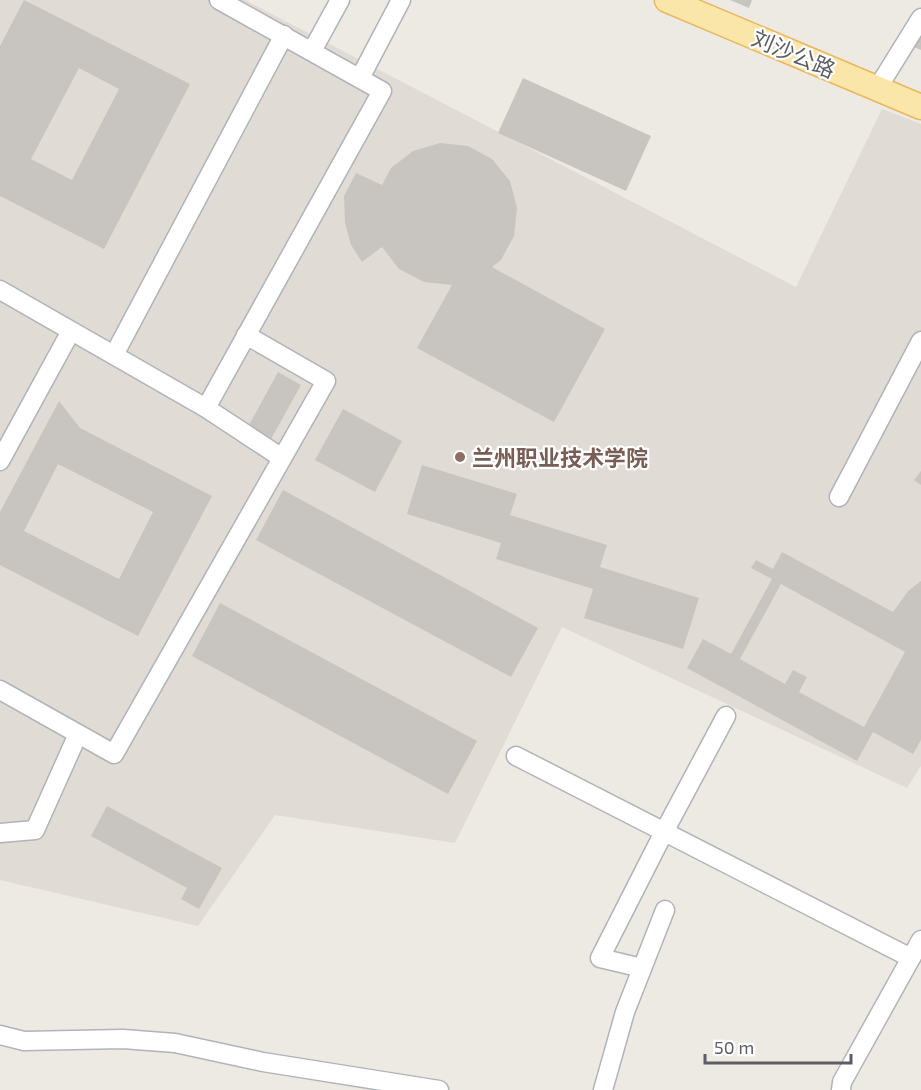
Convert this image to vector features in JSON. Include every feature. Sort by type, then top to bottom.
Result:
[{"type":"main road","name":"刘沙公路","points":[[667,0],[921,107]]},
{"type":"street","points":[[206,408],[382,91],[219,0]]},
{"type":"street","points":[[312,51],[340,0]]},
{"type":"street","points":[[360,78],[401,0]]},
{"type":"street","points":[[877,89],[921,18]]},
{"type":"street","points":[[114,355],[284,35]]},
{"type":"street","points":[[0,290],[206,408],[282,458]]},
{"type":"street","points":[[0,461],[71,331]]},
{"type":"street","points":[[0,690],[114,754],[326,381],[246,336]]},
{"type":"street","points":[[839,497],[921,341]]},
{"type":"street","points":[[642,968],[600,958],[726,716]]},
{"type":"street","points":[[0,833],[35,830],[78,734]]},
{"type":"street","points":[[516,756],[911,958]]},
{"type":"street","points":[[603,1090],[625,1012],[665,910]]},
{"type":"street","points":[[841,1090],[842,1082],[921,940]]},
{"type":"street","points":[[0,1035],[24,1041],[123,1039],[175,1042],[377,1085],[439,1090]]},
{"type":"shaded area","name":"兰州职业技术学院","points":[[0,0],[245,0],[796,287],[882,109],[921,124],[921,766],[907,788],[562,627],[455,843],[275,815],[198,926],[0,880]]},
{"type":"building","points":[[24,0],[190,84],[104,249],[0,196],[0,46]],"holes":[[[79,68],[119,89],[72,180],[31,159]]]},
{"type":"building","points":[[730,0],[752,0],[749,8]]},
{"type":"building","points":[[921,30],[921,50],[914,47]]},
{"type":"building","points":[[523,78],[651,136],[626,191],[498,133]]},
{"type":"building","points":[[440,143],[468,146],[492,159],[510,181],[517,208],[514,236],[501,260],[492,267],[605,329],[554,422],[417,348],[452,285],[424,282],[399,269],[382,247],[362,262],[351,245],[345,223],[344,196],[356,173],[382,185],[391,168],[413,151]]},
{"type":"building","points":[[278,372],[301,385],[271,439],[248,427]]},
{"type":"building","points":[[59,401],[80,428],[212,496],[138,636],[0,565],[0,512]],"holes":[[[58,464],[153,512],[119,579],[24,531]]]},
{"type":"building","points":[[343,409],[402,441],[375,492],[315,460]]},
{"type":"building","points":[[422,465],[517,494],[510,515],[607,545],[600,567],[699,598],[683,649],[584,618],[593,589],[496,559],[501,543],[407,514]]},
{"type":"building","points":[[921,471],[921,485],[914,480]]},
{"type":"building","points":[[283,490],[538,628],[511,677],[256,540]]},
{"type":"building","points":[[782,552],[893,612],[908,591],[921,581],[921,740],[913,754],[873,732],[857,761],[687,668],[703,639],[731,654],[772,579],[751,568],[756,560],[773,569]],"holes":[[[781,584],[905,652],[864,727],[799,692],[807,677],[793,670],[785,684],[740,659]]]},
{"type":"building","points":[[220,603],[477,741],[448,794],[192,656]]},
{"type":"building","points":[[107,806],[222,868],[199,909],[181,899],[187,888],[91,836]]},
{"type":"place","name":"兰州职业技术学院","points":[[460,457]]}]
